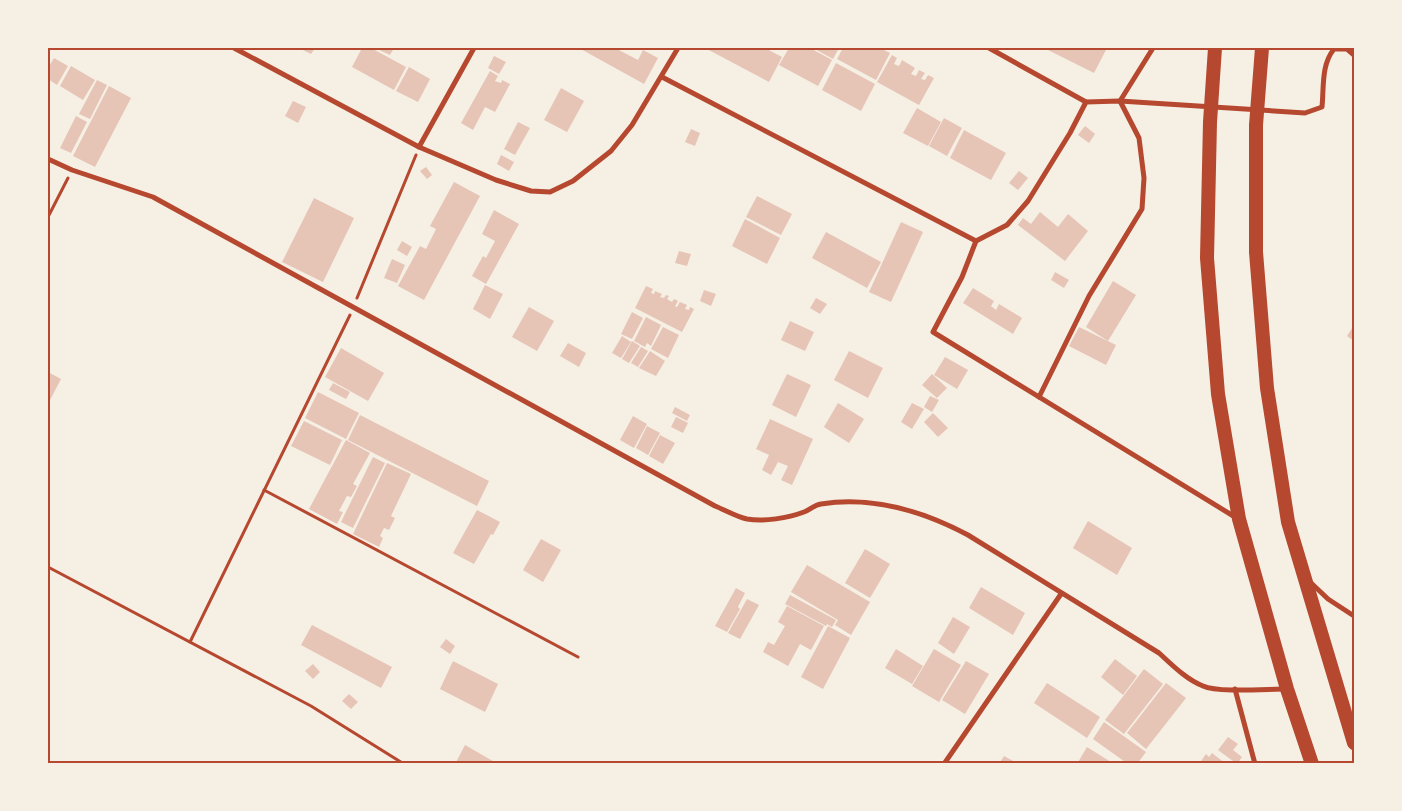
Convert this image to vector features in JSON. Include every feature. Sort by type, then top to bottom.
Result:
[{"type":"highway","points":[[1215,48],[1210,122],[1207,258],[1218,394],[1239,519],[1287,689],[1312,764]]},
{"type":"highway","points":[[1262,48],[1256,125],[1256,252],[1269,398],[1288,522],[1354,743]]},
{"type":"street","points":[[234,48],[419,147],[496,180],[532,191],[550,192],[573,181],[611,150],[632,125],[678,48]]},
{"type":"street","points":[[419,147],[474,48]]},
{"type":"street","points":[[989,48],[1086,102],[1120,101],[1305,113],[1322,107],[1324,70],[1327,58],[1334,50],[1347,49],[1354,54]]},
{"type":"street","points":[[1120,101],[1153,48]]},
{"type":"street","points":[[662,77],[976,242]]},
{"type":"street","points":[[1038,396],[1089,296],[1142,209],[1144,178],[1139,138],[1120,101]]},
{"type":"street","points":[[1086,102],[1070,133],[1028,200],[1007,224],[976,242],[962,277],[932,332],[1124,451],[1239,519]]},
{"type":"street","points":[[48,159],[72,170],[153,197],[353,308],[748,520],[770,520],[804,512],[818,504],[860,501],[895,505],[949,524],[968,534],[1061,594],[1159,653],[1182,673],[1203,686],[1219,690],[1287,689]]},
{"type":"street","points":[[1304,576],[1328,599],[1354,616]]},
{"type":"street","points":[[944,764],[1061,594]]},
{"type":"street","points":[[1235,689],[1255,764]]},
{"type":"path","points":[[190,642],[353,308],[419,147]]},
{"type":"path","points":[[48,216],[72,170]]},
{"type":"path","points":[[264,490],[578,657]]},
{"type":"path","points":[[48,567],[311,706],[404,764]]},
{"type":"building","points":[[299,48],[315,48],[311,54]]},
{"type":"building","points":[[362,48],[371,48],[406,67],[394,90],[352,67]]},
{"type":"building","points":[[375,48],[394,48],[390,55]]},
{"type":"building","points":[[579,48],[615,48],[638,60],[643,50],[658,58],[644,84]]},
{"type":"building","points":[[705,48],[765,48],[782,57],[769,82]]},
{"type":"building","points":[[789,48],[810,48],[832,60],[818,86],[779,65]]},
{"type":"building","points":[[813,48],[839,48],[833,59]]},
{"type":"building","points":[[843,48],[880,48],[890,53],[876,80],[837,59]]},
{"type":"building","points":[[1044,48],[1107,48],[1094,73]]},
{"type":"building","points":[[892,55],[897,58],[894,64],[899,66],[902,60],[915,68],[911,74],[916,76],[919,70],[925,73],[921,79],[925,80],[928,75],[934,78],[919,105],[877,82]]},
{"type":"building","points":[[494,56],[506,62],[499,74],[488,68]]},
{"type":"building","points":[[54,58],[68,66],[57,85],[48,79],[48,68]]},
{"type":"building","points":[[836,63],[875,84],[861,111],[822,90]]},
{"type":"building","points":[[71,66],[95,80],[83,100],[60,86]]},
{"type":"building","points":[[409,67],[430,79],[418,102],[396,91]]},
{"type":"building","points":[[490,71],[498,76],[495,81],[501,83],[502,80],[510,84],[495,112],[485,107],[473,130],[461,123]]},
{"type":"building","points":[[97,80],[107,85],[90,119],[79,114]]},
{"type":"building","points":[[109,86],[131,98],[95,167],[73,156]]},
{"type":"building","points":[[561,88],[584,101],[567,132],[544,120]]},
{"type":"building","points":[[293,101],[306,107],[298,123],[285,116]]},
{"type":"building","points":[[917,108],[941,122],[928,146],[903,133]]},
{"type":"building","points":[[76,116],[87,122],[71,153],[60,148]]},
{"type":"building","points":[[944,118],[962,128],[947,156],[929,146]]},
{"type":"building","points":[[518,122],[530,128],[515,155],[504,149]]},
{"type":"building","points":[[1085,126],[1095,134],[1089,143],[1078,135]]},
{"type":"building","points":[[691,129],[700,133],[695,146],[685,142]]},
{"type":"building","points":[[964,130],[1006,153],[991,180],[950,158]]},
{"type":"building","points":[[501,155],[514,162],[509,171],[497,164]]},
{"type":"building","points":[[426,167],[432,175],[427,179],[420,171]]},
{"type":"building","points":[[1019,171],[1028,178],[1018,190],[1009,183]]},
{"type":"building","points":[[454,182],[480,196],[424,300],[398,286],[420,246],[426,249],[436,229],[430,226]]},
{"type":"building","points":[[757,196],[792,214],[781,235],[746,217]]},
{"type":"building","points":[[314,198],[354,218],[323,282],[282,262]]},
{"type":"building","points":[[494,210],[519,224],[486,284],[472,276],[483,256],[486,258],[495,241],[482,234]]},
{"type":"building","points":[[1040,212],[1058,227],[1068,214],[1088,231],[1065,261],[1018,225],[1023,218],[1031,224]]},
{"type":"building","points":[[745,219],[780,238],[767,264],[732,246]]},
{"type":"building","points":[[901,222],[923,232],[891,302],[869,292]]},
{"type":"building","points":[[826,232],[881,262],[867,288],[812,258]]},
{"type":"building","points":[[402,241],[412,247],[407,256],[397,250]]},
{"type":"building","points":[[679,251],[691,254],[687,266],[675,263]]},
{"type":"building","points":[[392,259],[405,265],[397,283],[384,278]]},
{"type":"building","points":[[1055,272],[1069,280],[1064,288],[1051,280]]},
{"type":"building","points":[[1113,281],[1136,295],[1108,341],[1086,327]]},
{"type":"building","points":[[485,285],[503,294],[490,319],[473,309]]},
{"type":"building","points":[[646,286],[653,289],[651,293],[654,294],[655,291],[662,294],[660,297],[664,298],[666,295],[669,296],[667,299],[672,302],[674,299],[678,301],[675,306],[677,307],[680,302],[687,305],[685,309],[689,310],[690,307],[694,309],[682,332],[635,308]]},
{"type":"building","points":[[973,288],[994,301],[991,306],[996,310],[999,304],[1022,318],[1013,334],[963,303]]},
{"type":"building","points":[[704,290],[716,294],[711,306],[700,301]]},
{"type":"building","points":[[816,298],[827,304],[820,314],[810,308]]},
{"type":"building","points":[[529,307],[554,321],[537,351],[512,337]]},
{"type":"building","points":[[632,312],[643,318],[632,339],[621,334]]},
{"type":"building","points":[[646,317],[661,325],[651,346],[647,343],[645,347],[634,341]]},
{"type":"building","points":[[790,321],[814,332],[805,351],[781,340]]},
{"type":"building","points":[[1354,325],[1354,341],[1347,336]]},
{"type":"building","points":[[663,327],[679,335],[668,358],[651,349]]},
{"type":"building","points":[[1079,327],[1116,345],[1106,365],[1069,346]]},
{"type":"building","points":[[622,336],[631,342],[621,358],[612,353]]},
{"type":"building","points":[[632,341],[640,346],[629,363],[622,359]]},
{"type":"building","points":[[568,343],[586,353],[579,367],[560,356]]},
{"type":"building","points":[[641,347],[648,351],[638,367],[631,363]]},
{"type":"building","points":[[341,348],[384,373],[368,401],[325,377]]},
{"type":"building","points":[[650,351],[665,361],[656,376],[639,368]]},
{"type":"building","points":[[849,351],[883,368],[868,398],[834,380]]},
{"type":"building","points":[[945,357],[968,370],[957,389],[934,375]]},
{"type":"building","points":[[48,372],[61,379],[48,404]]},
{"type":"building","points":[[787,374],[811,385],[796,417],[772,405]]},
{"type":"building","points":[[932,374],[947,388],[937,398],[922,385]]},
{"type":"building","points":[[333,383],[350,392],[346,399],[329,390]]},
{"type":"building","points":[[318,392],[359,413],[346,439],[305,418]]},
{"type":"building","points":[[930,396],[939,400],[932,412],[924,407]]},
{"type":"building","points":[[838,403],[864,419],[849,443],[824,427]]},
{"type":"building","points":[[912,403],[924,409],[912,429],[901,422]]},
{"type":"building","points":[[675,407],[690,415],[687,421],[672,413]]},
{"type":"building","points":[[933,413],[948,428],[938,437],[924,422]]},
{"type":"building","points":[[360,415],[489,481],[477,506],[348,440]]},
{"type":"building","points":[[633,416],[647,424],[634,448],[620,440]]},
{"type":"building","points":[[676,417],[688,423],[683,433],[671,427]]},
{"type":"building","points":[[770,419],[813,439],[792,485],[781,480],[788,466],[778,462],[771,475],[762,470],[769,455],[756,449]]},
{"type":"building","points":[[304,421],[342,440],[330,465],[291,446]]},
{"type":"building","points":[[647,426],[660,433],[648,455],[636,448]]},
{"type":"building","points":[[660,435],[675,443],[663,464],[649,456]]},
{"type":"building","points":[[346,440],[370,453],[353,484],[357,486],[351,497],[347,496],[339,511],[343,512],[337,524],[309,509]]},
{"type":"building","points":[[373,457],[385,463],[353,528],[341,522]]},
{"type":"building","points":[[387,463],[411,474],[391,516],[395,518],[389,530],[384,528],[380,536],[383,538],[379,547],[353,534]]},
{"type":"building","points":[[477,510],[500,522],[474,564],[453,553]]},
{"type":"building","points":[[1088,521],[1132,548],[1117,575],[1073,548]]},
{"type":"building","points":[[541,539],[561,550],[543,582],[523,570]]},
{"type":"building","points":[[865,549],[890,564],[870,598],[845,583]]},
{"type":"building","points":[[807,565],[870,602],[851,635],[835,625],[838,620],[791,592]]},
{"type":"building","points":[[981,587],[1025,613],[1013,635],[969,608]]},
{"type":"building","points":[[736,588],[745,593],[738,607],[740,609],[727,632],[715,626]]},
{"type":"building","points":[[790,595],[836,620],[832,627],[827,624],[826,626],[785,604]]},
{"type":"building","points":[[747,599],[759,605],[740,639],[728,633]]},
{"type":"building","points":[[787,606],[824,626],[811,650],[800,644],[788,666],[763,652],[768,642],[774,645],[785,626],[778,622]]},
{"type":"building","points":[[953,617],[970,627],[954,654],[938,643]]},
{"type":"building","points":[[312,625],[392,667],[381,688],[301,645]]},
{"type":"building","points":[[828,626],[850,638],[823,689],[801,677]]},
{"type":"building","points":[[446,639],[455,646],[450,654],[440,647]]},
{"type":"building","points":[[896,649],[923,666],[912,684],[885,668]]},
{"type":"building","points":[[934,649],[961,665],[939,702],[912,686]]},
{"type":"building","points":[[1115,659],[1137,676],[1123,695],[1101,677]]},
{"type":"building","points":[[453,661],[498,684],[485,712],[440,689]]},
{"type":"building","points":[[966,661],[989,674],[965,714],[942,700]]},
{"type":"building","points":[[313,664],[320,672],[313,679],[305,671]]},
{"type":"building","points":[[1144,669],[1163,684],[1124,734],[1105,720]]},
{"type":"building","points":[[1047,683],[1100,717],[1087,738],[1034,703]]},
{"type":"building","points":[[1166,683],[1186,698],[1146,749],[1127,733]]},
{"type":"building","points":[[349,694],[358,702],[351,709],[342,701]]},
{"type":"building","points":[[1104,722],[1146,752],[1137,764],[1128,764],[1093,739]]},
{"type":"building","points":[[1228,737],[1238,744],[1233,750],[1242,757],[1237,764],[1218,750]]},
{"type":"building","points":[[465,745],[498,764],[455,764]]},
{"type":"building","points":[[1087,747],[1114,764],[1077,764]]},
{"type":"building","points":[[1212,753],[1226,764],[1199,764],[1206,754],[1209,757]]},
{"type":"building","points":[[1004,756],[1015,762],[1014,764],[999,764]]}]
